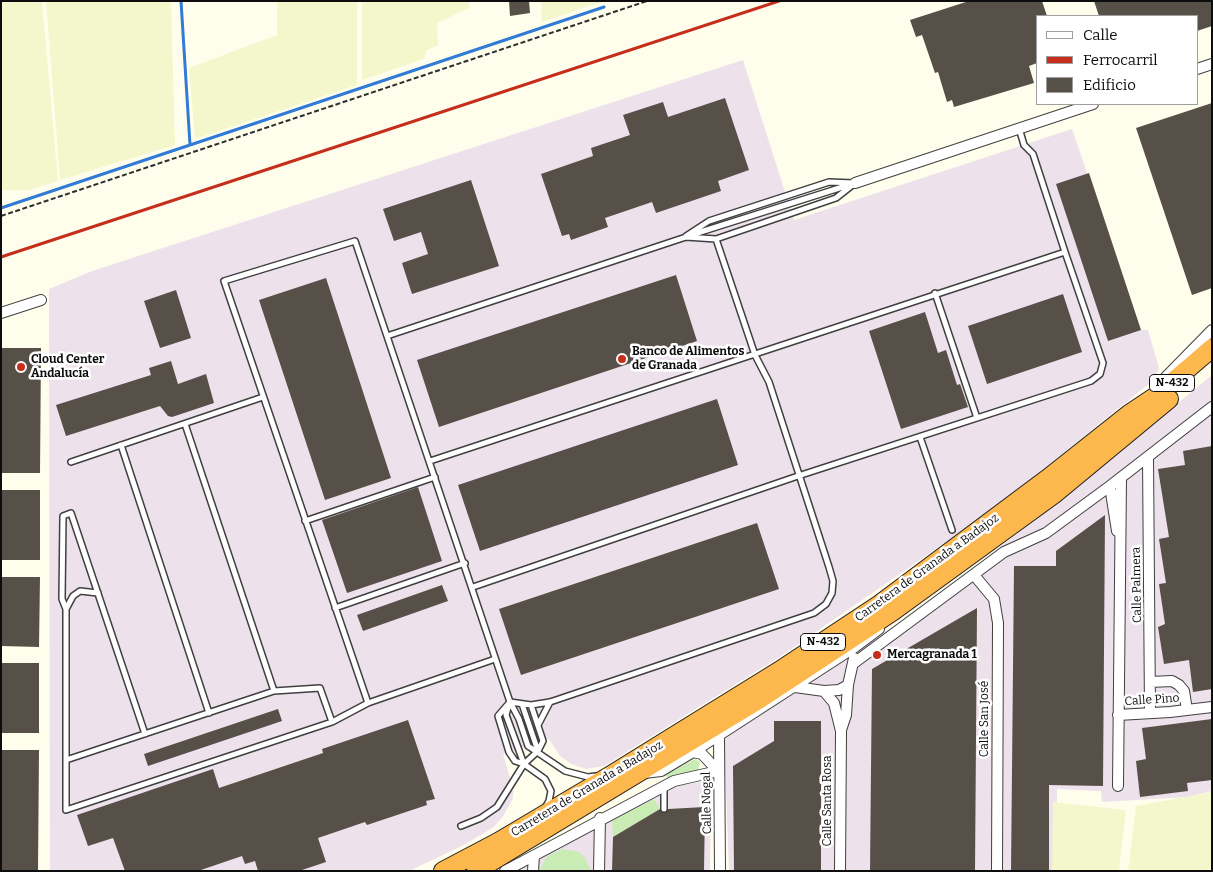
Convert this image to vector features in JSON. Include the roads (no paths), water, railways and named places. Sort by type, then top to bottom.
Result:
[{"type":"highway","name":"Carretera de Granada a Badajoz","points":[[444,871],[611,775],[779,671],[880,604],[1016,503],[1129,414],[1156,396],[1212,348]]},
{"type":"highway","name":"Carretera de Granada a Badajoz","points":[[476,871],[640,774],[760,699],[892,612],[1053,495],[1212,361]]},
{"type":"street","points":[[1198,70],[1212,64]]},
{"type":"street","points":[[855,183],[1090,105]]},
{"type":"street","points":[[1,313],[41,300]]},
{"type":"street","points":[[1129,414],[1212,330]]},
{"type":"street","points":[[854,663],[894,631],[1004,552],[1046,533],[1121,478],[1212,407]]},
{"type":"street","name":"Calle Palmera","points":[[1148,457],[1150,712]]},
{"type":"street","name":"Calle Palmera","points":[[1118,786],[1121,478]]},
{"type":"street","name":"Calle Palmera","points":[[1110,486],[1120,542]]},
{"type":"street","name":"Calle San José","points":[[974,575],[994,599],[998,623],[997,871]]},
{"type":"street","points":[[640,774],[661,771],[796,687],[876,633],[892,612]]},
{"type":"street","name":"Calle Santa Rosa","points":[[841,731],[846,715],[848,685],[854,663],[855,647]]},
{"type":"street","name":"Calle Pino","points":[[1150,682],[1172,681],[1179,685],[1184,691],[1187,710]]},
{"type":"street","points":[[796,687],[824,691],[839,690],[848,685]]},
{"type":"street","name":"Calle Santa Rosa","points":[[824,691],[834,703],[841,731],[840,871]]},
{"type":"street","name":"Calle Pino","points":[[1118,714],[1212,707]]},
{"type":"street","name":"Calle Nogal","points":[[719,735],[720,871]]},
{"type":"street","points":[[693,752],[702,754],[718,771]]},
{"type":"street","points":[[505,871],[600,818],[674,781],[718,771]]},
{"type":"street","points":[[599,871],[600,818]]},
{"type":"street","points":[[533,871],[534,856]]},
{"type":"lane","points":[[473,587],[798,476],[1091,381],[1100,374],[1103,363],[1033,154],[1024,145],[1019,128]]},
{"type":"lane","points":[[686,237],[709,221],[829,182],[855,183]]},
{"type":"lane","points":[[387,336],[855,183]]},
{"type":"lane","points":[[686,237],[716,239],[836,198],[855,183]]},
{"type":"lane","points":[[510,702],[530,705],[550,702],[814,613],[826,604],[832,593],[832,581],[768,382],[755,355],[716,239]]},
{"type":"lane","points":[[368,703],[224,281],[355,241],[465,563],[495,659],[528,746],[565,770],[588,777],[611,775]]},
{"type":"lane","points":[[430,461],[755,355],[935,293],[1065,252]]},
{"type":"lane","points":[[935,293],[977,418]]},
{"type":"lane","points":[[71,462],[263,397]]},
{"type":"lane","points":[[185,424],[274,691]]},
{"type":"lane","points":[[920,437],[952,530]]},
{"type":"lane","points":[[120,445],[209,713]]},
{"type":"lane","points":[[305,521],[435,477]]},
{"type":"lane","points":[[145,734],[71,514],[63,516],[62,599],[66,608],[66,810],[332,722],[368,703],[495,659]]},
{"type":"lane","points":[[335,608],[465,563]]},
{"type":"lane","points":[[66,608],[73,596],[80,591],[98,593]]},
{"type":"lane","points":[[66,760],[274,691],[320,688],[332,722]]},
{"type":"lane","points":[[510,702],[506,714],[524,764]]},
{"type":"lane","points":[[510,702],[498,716],[509,752],[515,761],[524,764],[545,779],[551,791],[549,801],[532,822]]},
{"type":"lane","points":[[538,725],[550,702]]},
{"type":"lane","points":[[522,704],[538,751]]},
{"type":"lane","points":[[461,826],[481,818],[497,807],[524,764],[538,751],[543,741],[530,705]]},
{"type":"lane","points":[[664,786],[664,809]]},
{"type":"waterway","points":[[181,1],[190,145]]},
{"type":"waterway","points":[[1,208],[604,7]]},
{"type":"railway","points":[[1,257],[779,1]]},
{"type":"place","name":"Banco de Alimentos de Granada","points":[[622,359]]},
{"type":"place","name":"Cloud Center Andalucía","points":[[21,367]]},
{"type":"place","name":"Mercagranada 1","points":[[877,655]]}]
